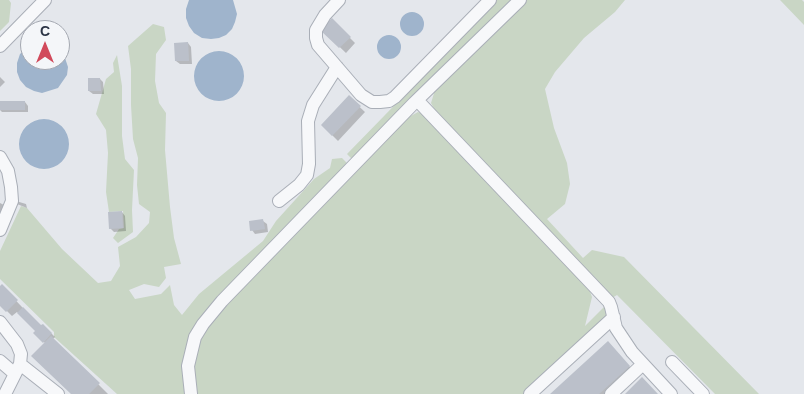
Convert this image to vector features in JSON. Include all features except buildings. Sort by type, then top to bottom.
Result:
[{"type":"street","points":[[0,46],[45,0]]},
{"type":"street","points":[[340,0],[325,15],[316,30],[318,45],[367,99],[372,102],[389,101],[395,97],[490,0]]},
{"type":"street","points":[[191,394],[188,366],[190,352],[195,337],[203,324],[246,275],[417,100],[520,0]]},
{"type":"street","points":[[279,201],[299,185],[307,175],[309,164],[308,121],[314,106],[337,67]]},
{"type":"street","points":[[417,100],[609,302],[616,328],[632,352],[671,394]]},
{"type":"street","points":[[0,157],[8,171],[12,201],[0,230]]},
{"type":"street","points":[[530,394],[614,317]]},
{"type":"street","points":[[0,322],[17,344],[21,354],[12,382]]},
{"type":"street","points":[[0,361],[12,382],[58,394]]},
{"type":"street","points":[[672,362],[703,394]]},
{"type":"street","points":[[611,394],[643,364]]},
{"type":"green space","points":[[0,0],[9,0],[11,3],[9,22],[0,31]]},
{"type":"green space","points":[[497,0],[513,0],[352,159],[347,154]]},
{"type":"green space","points":[[527,0],[625,0],[615,12],[584,38],[555,72],[545,89],[554,128],[567,163],[570,184],[565,204],[547,219],[583,258],[592,250],[624,257],[759,394],[715,394],[617,295],[612,298],[437,114],[431,103],[435,90]]},
{"type":"green space","points":[[780,0],[802,0],[804,2],[804,25]]},
{"type":"green space","points":[[153,24],[164,27],[166,40],[156,54],[155,81],[159,103],[166,113],[165,150],[170,207],[174,238],[181,264],[164,267],[166,278],[159,287],[144,284],[129,290],[135,299],[161,294],[170,285],[174,305],[182,315],[199,294],[263,241],[276,221],[314,179],[330,168],[332,159],[342,158],[348,164],[198,322],[187,394],[117,394],[54,337],[54,332],[0,279],[0,251],[21,206],[27,208],[62,249],[98,283],[111,281],[120,266],[118,247],[136,237],[149,223],[150,212],[139,204],[137,185],[138,158],[133,139],[131,69],[128,46]]},
{"type":"green space","points":[[117,55],[122,86],[122,136],[125,159],[134,170],[133,232],[118,243],[113,238],[119,229],[124,228],[123,211],[109,212],[106,192],[108,153],[106,130],[96,114],[106,79],[114,72],[113,63]]},
{"type":"green space","points":[[418,112],[427,116],[588,286],[592,297],[585,326],[606,305],[609,315],[527,394],[197,394],[194,372],[196,352],[206,324],[409,117]]},
{"type":"water","points":[[189,0],[233,0],[237,14],[232,29],[226,35],[211,39],[202,38],[194,33],[186,18]]},
{"type":"water","points":[[412,12],[421,15],[424,24],[421,33],[412,36],[403,33],[400,24],[403,15]]},
{"type":"water","points":[[384,35],[394,35],[401,42],[401,52],[394,59],[384,59],[377,52],[377,42]]},
{"type":"water","points":[[224,51],[237,58],[243,66],[243,86],[237,94],[229,100],[214,101],[201,94],[195,86],[194,71],[201,58],[209,52]]},
{"type":"water","points":[[20,54],[20,70],[68,70],[67,75],[58,88],[42,93],[26,87],[20,80],[17,72]]},
{"type":"water","points":[[49,119],[62,126],[68,134],[68,154],[62,162],[54,168],[39,169],[26,162],[20,154],[19,139],[26,126],[34,120]]}]
